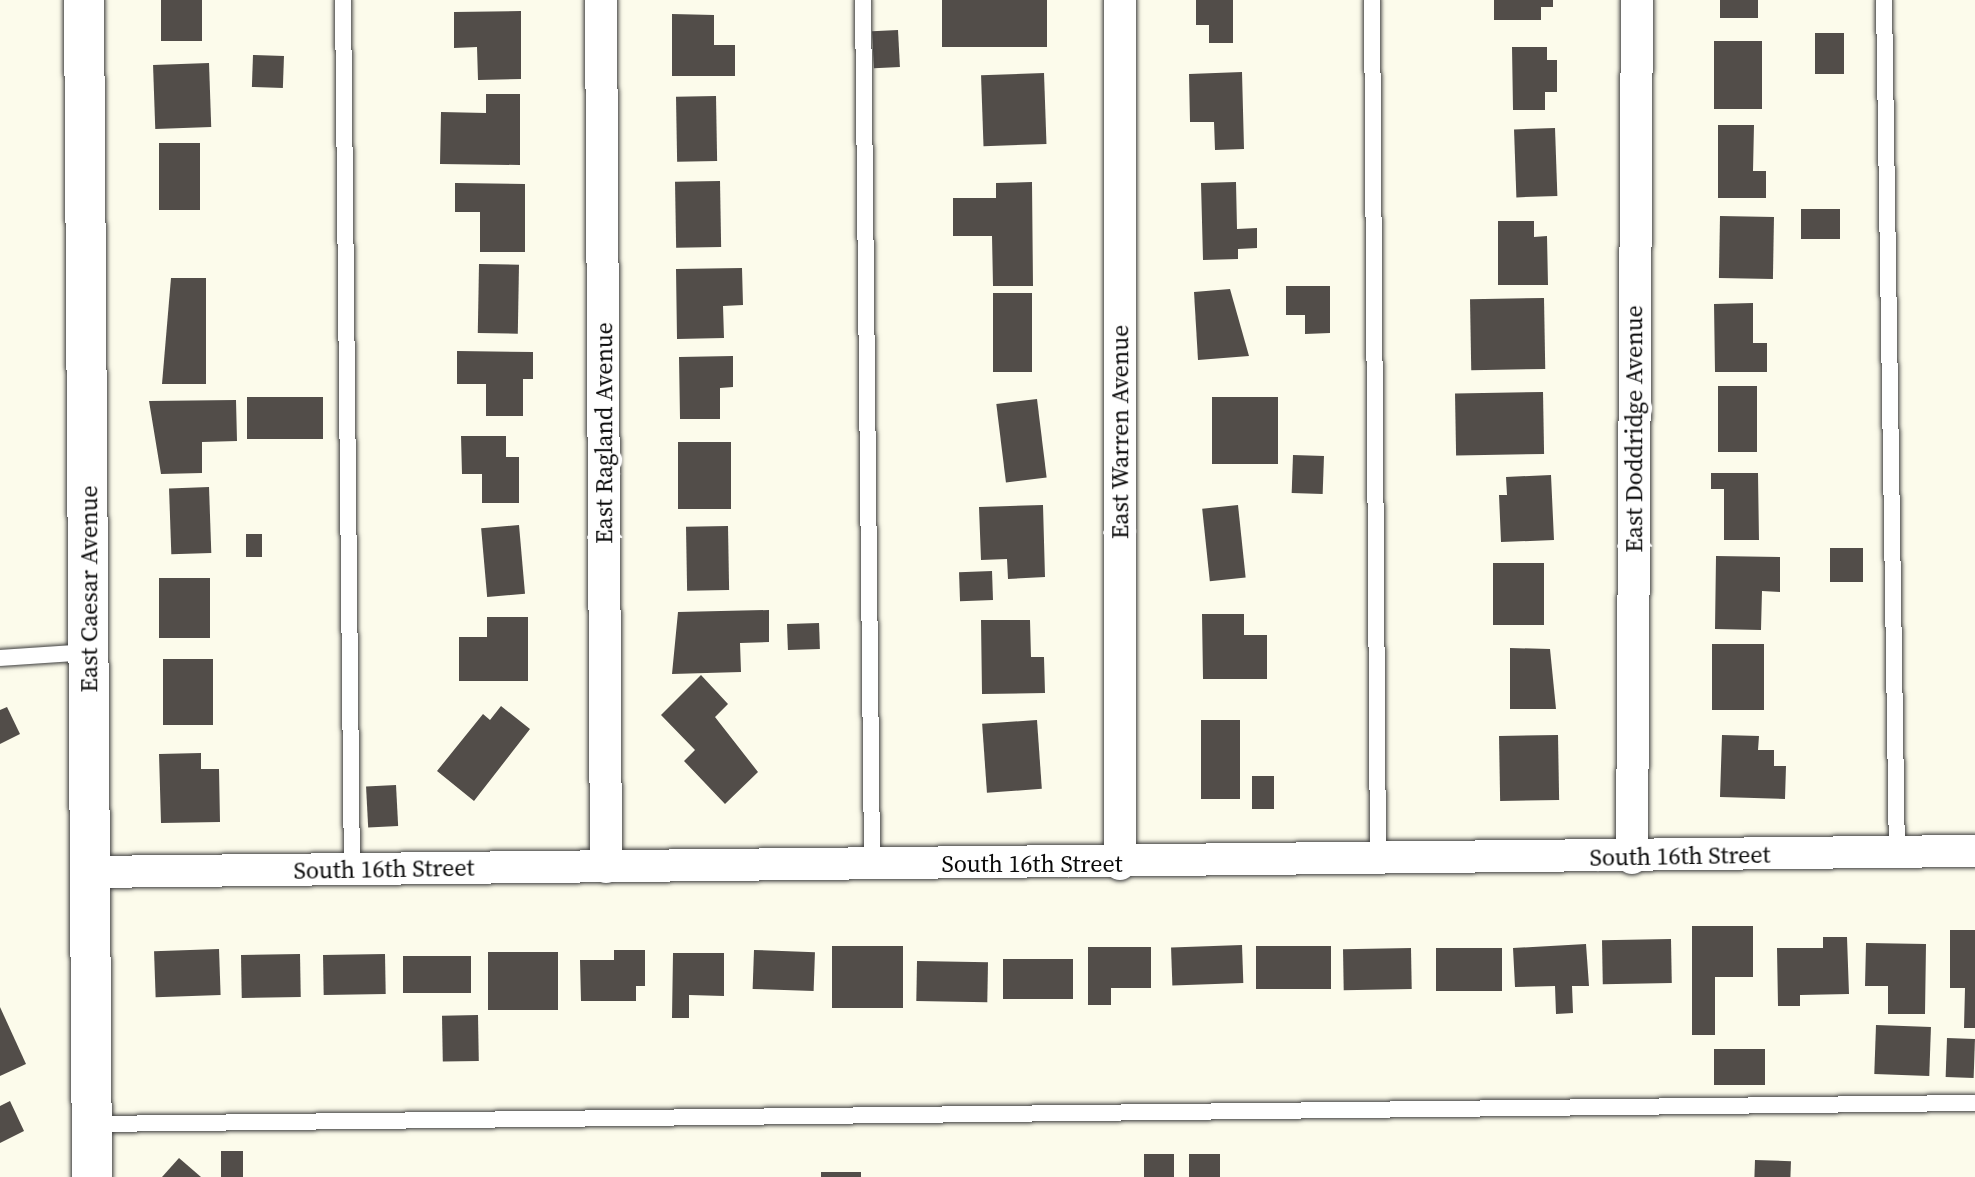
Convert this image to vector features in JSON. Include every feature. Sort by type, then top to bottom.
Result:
[{"type":"street","name":"East Caesar Avenue","points":[[84,0],[92,1177]]},
{"type":"street","name":"East Ragland Avenue","points":[[601,0],[606,867]]},
{"type":"street","name":"East Warren Avenue","points":[[1120,0],[1120,864]]},
{"type":"street","name":"East Doddridge Avenue","points":[[1632,858],[1637,0]]},
{"type":"street","name":"South 16th Street","points":[[88,872],[1120,864],[1975,851]]},
{"type":"lane","points":[[343,0],[352,869]]},
{"type":"lane","points":[[863,0],[872,865]]},
{"type":"lane","points":[[1372,0],[1378,860]]},
{"type":"lane","points":[[1884,0],[1897,852]]},
{"type":"lane","points":[[0,658],[90,652]]},
{"type":"lane","points":[[91,1124],[1975,1103]]},
{"type":"building","points":[[161,0],[202,0],[202,41],[161,41]]},
{"type":"building","points":[[942,0],[1047,0],[1047,47],[942,47]]},
{"type":"building","points":[[1196,0],[1233,0],[1233,43],[1209,43],[1209,25],[1196,25]]},
{"type":"building","points":[[1494,0],[1553,0],[1553,7],[1541,7],[1541,20],[1494,20]]},
{"type":"building","points":[[1720,0],[1758,0],[1758,18],[1720,18]]},
{"type":"building","points":[[521,11],[521,79],[478,80],[477,47],[454,48],[454,12]]},
{"type":"building","points":[[672,14],[714,15],[714,45],[735,45],[735,76],[672,76]]},
{"type":"building","points":[[898,30],[900,67],[874,68],[872,31]]},
{"type":"building","points":[[1815,33],[1844,33],[1844,74],[1815,74]]},
{"type":"building","points":[[1714,41],[1762,41],[1762,109],[1714,109]]},
{"type":"building","points":[[1512,47],[1547,47],[1547,60],[1557,60],[1557,92],[1545,92],[1545,110],[1513,110]]},
{"type":"building","points":[[253,55],[284,56],[283,88],[252,87]]},
{"type":"building","points":[[209,63],[211,127],[155,129],[153,65]]},
{"type":"building","points":[[1242,72],[1244,149],[1215,150],[1214,122],[1190,122],[1189,74]]},
{"type":"building","points":[[1044,73],[1046,144],[984,146],[981,75]]},
{"type":"building","points":[[486,94],[520,94],[520,165],[440,164],[441,112],[486,113]]},
{"type":"building","points":[[716,96],[717,161],[677,162],[676,97]]},
{"type":"building","points":[[1718,125],[1754,125],[1753,171],[1766,171],[1766,198],[1718,198]]},
{"type":"building","points":[[1555,128],[1557,196],[1516,197],[1514,129]]},
{"type":"building","points":[[159,143],[200,143],[200,210],[159,210]]},
{"type":"building","points":[[720,181],[721,247],[676,248],[675,182]]},
{"type":"building","points":[[1032,182],[1033,286],[993,286],[992,236],[953,236],[953,198],[996,198],[996,183]]},
{"type":"building","points":[[1236,182],[1237,229],[1257,228],[1257,248],[1238,249],[1238,259],[1203,260],[1201,183]]},
{"type":"building","points":[[455,183],[525,184],[525,252],[480,252],[480,212],[455,212]]},
{"type":"building","points":[[1801,209],[1840,209],[1840,239],[1801,239]]},
{"type":"building","points":[[1720,216],[1774,217],[1773,279],[1719,278]]},
{"type":"building","points":[[1498,221],[1534,221],[1534,237],[1547,236],[1548,285],[1498,285]]},
{"type":"building","points":[[479,264],[519,265],[518,334],[478,333]]},
{"type":"building","points":[[742,268],[743,305],[723,306],[724,338],[677,339],[676,269]]},
{"type":"building","points":[[171,278],[206,278],[206,384],[162,384]]},
{"type":"building","points":[[1286,286],[1330,286],[1330,333],[1305,334],[1305,315],[1286,315]]},
{"type":"building","points":[[1230,289],[1249,356],[1198,360],[1194,292]]},
{"type":"building","points":[[993,293],[1032,293],[1032,372],[993,372]]},
{"type":"building","points":[[1544,298],[1545,369],[1471,370],[1470,299]]},
{"type":"building","points":[[1753,303],[1753,343],[1767,343],[1767,372],[1715,372],[1714,304]]},
{"type":"building","points":[[457,351],[533,352],[533,379],[523,379],[523,416],[486,416],[486,384],[457,384]]},
{"type":"building","points":[[733,356],[733,387],[720,388],[720,419],[680,419],[679,357]]},
{"type":"building","points":[[1718,386],[1757,386],[1757,452],[1718,452]]},
{"type":"building","points":[[1543,392],[1544,454],[1456,456],[1455,394]]},
{"type":"building","points":[[247,397],[323,397],[323,439],[247,439]]},
{"type":"building","points":[[1212,397],[1278,397],[1278,464],[1212,464]]},
{"type":"building","points":[[1037,399],[1047,477],[1006,482],[996,404]]},
{"type":"building","points":[[236,400],[237,441],[202,442],[202,473],[161,474],[149,401]]},
{"type":"building","points":[[461,436],[506,436],[506,457],[519,457],[519,503],[482,503],[482,474],[462,474]]},
{"type":"building","points":[[678,442],[731,442],[731,509],[678,509]]},
{"type":"building","points":[[1293,455],[1324,456],[1323,494],[1292,493]]},
{"type":"building","points":[[1711,473],[1758,473],[1759,540],[1724,540],[1724,489],[1711,489]]},
{"type":"building","points":[[1551,475],[1554,540],[1501,542],[1499,495],[1507,495],[1506,477]]},
{"type":"building","points":[[209,487],[211,553],[171,554],[169,488]]},
{"type":"building","points":[[1043,505],[1045,577],[1008,579],[1007,559],[981,560],[979,507]]},
{"type":"building","points":[[1238,505],[1246,578],[1210,581],[1202,509]]},
{"type":"building","points":[[519,525],[525,594],[487,597],[481,528]]},
{"type":"building","points":[[728,526],[729,590],[687,591],[686,527]]},
{"type":"building","points":[[246,534],[262,534],[262,557],[246,557]]},
{"type":"building","points":[[1830,548],[1863,548],[1863,582],[1830,582]]},
{"type":"building","points":[[1716,556],[1780,557],[1780,592],[1762,591],[1761,630],[1715,629]]},
{"type":"building","points":[[1493,563],[1544,563],[1544,625],[1493,625]]},
{"type":"building","points":[[992,571],[993,600],[960,601],[959,572]]},
{"type":"building","points":[[159,578],[210,578],[210,638],[159,638]]},
{"type":"building","points":[[769,610],[769,642],[740,643],[741,672],[672,674],[678,612]]},
{"type":"building","points":[[1202,614],[1244,614],[1244,635],[1267,635],[1267,679],[1203,679]]},
{"type":"building","points":[[487,617],[528,617],[528,681],[459,681],[459,637],[487,637]]},
{"type":"building","points":[[981,620],[1030,620],[1031,657],[1044,657],[1045,693],[982,694]]},
{"type":"building","points":[[819,623],[820,649],[788,650],[787,624]]},
{"type":"building","points":[[1712,644],[1764,644],[1764,710],[1712,710]]},
{"type":"building","points":[[1510,648],[1550,649],[1556,709],[1510,709]]},
{"type":"building","points":[[163,659],[213,659],[213,725],[163,725]]},
{"type":"building","points":[[701,675],[728,704],[715,717],[758,772],[725,804],[684,761],[695,750],[661,715]]},
{"type":"building","points":[[501,706],[530,729],[474,801],[437,771],[483,714],[490,720]]},
{"type":"building","points":[[7,707],[20,734],[0,744],[0,710]]},
{"type":"building","points":[[1037,720],[1042,789],[987,793],[982,724]]},
{"type":"building","points":[[1201,720],[1240,720],[1240,799],[1201,799]]},
{"type":"building","points":[[1558,735],[1559,800],[1500,801],[1499,736]]},
{"type":"building","points":[[1722,735],[1759,736],[1758,750],[1774,750],[1774,766],[1786,766],[1785,799],[1720,797]]},
{"type":"building","points":[[201,753],[201,769],[219,769],[220,822],[161,823],[159,754]]},
{"type":"building","points":[[1252,776],[1274,776],[1274,809],[1252,809]]},
{"type":"building","points":[[396,785],[398,826],[368,828],[366,787]]},
{"type":"building","points":[[1692,926],[1753,926],[1753,977],[1715,977],[1715,1035],[1692,1035]]},
{"type":"building","points":[[1950,930],[1975,930],[1975,1028],[1964,1028],[1965,988],[1950,988]]},
{"type":"building","points":[[1823,937],[1847,937],[1849,994],[1800,995],[1800,1006],[1778,1006],[1777,948],[1823,948]]},
{"type":"building","points":[[1671,939],[1672,983],[1603,984],[1602,940]]},
{"type":"building","points":[[1866,943],[1926,944],[1925,1014],[1888,1014],[1888,986],[1865,986]]},
{"type":"building","points":[[1586,944],[1589,986],[1572,986],[1573,1013],[1556,1014],[1555,986],[1515,987],[1513,948]]},
{"type":"building","points":[[1242,945],[1243,983],[1172,985],[1171,947]]},
{"type":"building","points":[[832,946],[903,946],[903,1008],[832,1008]]},
{"type":"building","points":[[1256,946],[1331,946],[1331,989],[1256,989]]},
{"type":"building","points":[[1088,947],[1151,947],[1151,988],[1111,988],[1111,1005],[1088,1005]]},
{"type":"building","points":[[1411,948],[1412,989],[1344,990],[1343,949]]},
{"type":"building","points":[[1436,948],[1502,948],[1502,991],[1436,991]]},
{"type":"building","points":[[219,949],[221,995],[156,997],[154,951]]},
{"type":"building","points":[[614,950],[645,950],[645,986],[636,986],[636,1001],[581,1001],[580,960],[614,960]]},
{"type":"building","points":[[754,950],[815,952],[814,991],[753,989]]},
{"type":"building","points":[[488,952],[558,952],[558,1010],[488,1010]]},
{"type":"building","points":[[673,953],[724,953],[724,996],[689,995],[689,1018],[672,1018]]},
{"type":"building","points":[[300,954],[301,997],[242,998],[241,955]]},
{"type":"building","points":[[385,954],[386,994],[324,995],[323,955]]},
{"type":"building","points":[[403,956],[471,956],[471,993],[403,993]]},
{"type":"building","points":[[1003,959],[1073,959],[1073,999],[1003,999]]},
{"type":"building","points":[[917,961],[988,962],[987,1002],[916,1001]]},
{"type":"building","points":[[0,1007],[26,1064],[0,1076]]},
{"type":"building","points":[[478,1015],[479,1061],[443,1062],[442,1016]]},
{"type":"building","points":[[1876,1025],[1931,1027],[1929,1076],[1874,1074]]},
{"type":"building","points":[[1947,1038],[1975,1039],[1974,1078],[1946,1077]]},
{"type":"building","points":[[1714,1049],[1765,1049],[1765,1085],[1714,1085]]},
{"type":"building","points":[[10,1101],[24,1131],[0,1143],[0,1106]]},
{"type":"building","points":[[221,1151],[243,1151],[243,1177],[221,1177]]},
{"type":"building","points":[[1144,1154],[1174,1154],[1174,1177],[1144,1177]]},
{"type":"building","points":[[1189,1154],[1220,1154],[1220,1177],[1189,1177]]},
{"type":"building","points":[[179,1158],[201,1177],[162,1177]]},
{"type":"building","points":[[1755,1160],[1791,1161],[1790,1177],[1754,1177]]},
{"type":"building","points":[[821,1172],[861,1172],[861,1177],[821,1177]]}]
